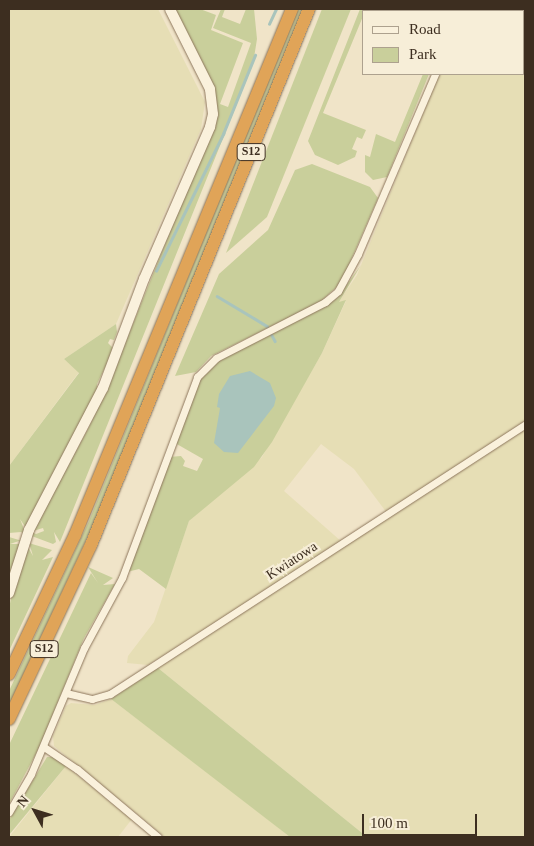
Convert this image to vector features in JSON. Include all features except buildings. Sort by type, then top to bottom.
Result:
[{"type":"highway","name":"S12","points":[[9,674],[75,535],[292,9]]},
{"type":"highway","name":"S12","points":[[9,719],[91,545],[309,9]]},
{"type":"street","points":[[9,592],[29,530],[103,388],[144,279],[210,127],[212,114],[210,88],[170,9]]},
{"type":"street","points":[[9,812],[44,747],[84,648],[117,588],[197,377],[216,358],[325,302],[338,291],[358,254],[435,75]]},
{"type":"street","name":"Kwiatowa","points":[[66,692],[92,699],[110,694],[525,424]]},
{"type":"street","points":[[44,747],[77,769],[158,837]]},
{"type":"shaded area","points":[[9,9],[158,9],[205,102],[201,129],[116,324],[64,359],[79,372],[9,466]]},
{"type":"shaded area","points":[[525,9],[525,422],[387,513],[354,469],[321,444],[284,491],[342,542],[148,665],[127,663],[128,656],[154,622],[189,521],[262,457],[322,353],[346,301],[338,303],[357,275],[439,75],[524,75],[524,10],[466,10]]},
{"type":"shaded area","points":[[525,427],[525,837],[367,837],[158,668]]},
{"type":"shaded area","points":[[111,699],[290,837],[165,837],[54,746],[53,736],[66,706],[71,703],[95,705]]},
{"type":"shaded area","points":[[66,766],[132,819],[118,837],[9,837]]},
{"type":"green space","points":[[174,9],[200,9],[216,15],[211,30],[243,43],[220,104],[228,107],[251,43],[213,28],[221,9],[225,9],[222,17],[240,24],[246,9],[254,9],[257,39],[253,64],[60,542],[54,532],[56,542],[53,544],[21,532],[9,533],[9,466],[79,373],[64,359],[116,324],[117,332],[114,340],[110,339],[108,343],[114,349],[97,384],[97,394],[26,528],[20,519],[24,529],[36,534],[44,531],[43,528],[33,531],[89,427],[112,376],[211,130],[209,78]]},
{"type":"green space","points":[[297,9],[303,9],[94,523],[9,705],[9,691],[89,521]]},
{"type":"green space","points":[[322,9],[351,9],[267,217],[226,253]]},
{"type":"green space","points":[[360,9],[366,9],[362,10],[362,19],[323,113],[366,130],[362,139],[357,137],[352,149],[357,151],[355,157],[338,165],[315,155],[308,141]]},
{"type":"green space","points":[[423,75],[429,75],[387,177],[373,180],[365,172],[365,155],[370,157],[376,134],[395,142]]},
{"type":"green space","points":[[312,164],[370,187],[378,198],[341,283],[320,302],[211,356],[196,372],[175,376],[219,274],[268,230],[295,170]]},
{"type":"green space","points":[[361,265],[339,302],[346,300],[322,353],[272,442],[254,467],[189,521],[166,589],[139,569],[127,572],[169,457],[181,456],[185,461],[183,466],[197,471],[203,459],[175,443],[195,386],[204,372],[217,360],[337,298]]},
{"type":"green space","points":[[9,537],[52,550],[42,560],[53,557],[9,651],[9,608],[15,580],[28,547],[33,556],[30,546],[19,541],[10,544],[20,544],[9,577]]},
{"type":"green space","points":[[88,567],[113,578],[103,585],[115,584],[84,638],[39,748],[9,804],[9,745],[91,573],[98,583]]},
{"type":"green space","points":[[158,668],[367,837],[290,837],[111,699]]},
{"type":"green space","points":[[47,757],[54,757],[66,766],[9,835],[9,820]]},
{"type":"water","points":[[250,371],[270,383],[276,398],[274,406],[238,453],[224,452],[214,443],[220,408],[217,407],[219,394],[230,376]]},
{"type":"waterway","points":[[269,24],[276,9]]},
{"type":"waterway","points":[[156,271],[223,134],[255,55]]},
{"type":"waterway","points":[[217,296],[267,326],[275,341]]}]
